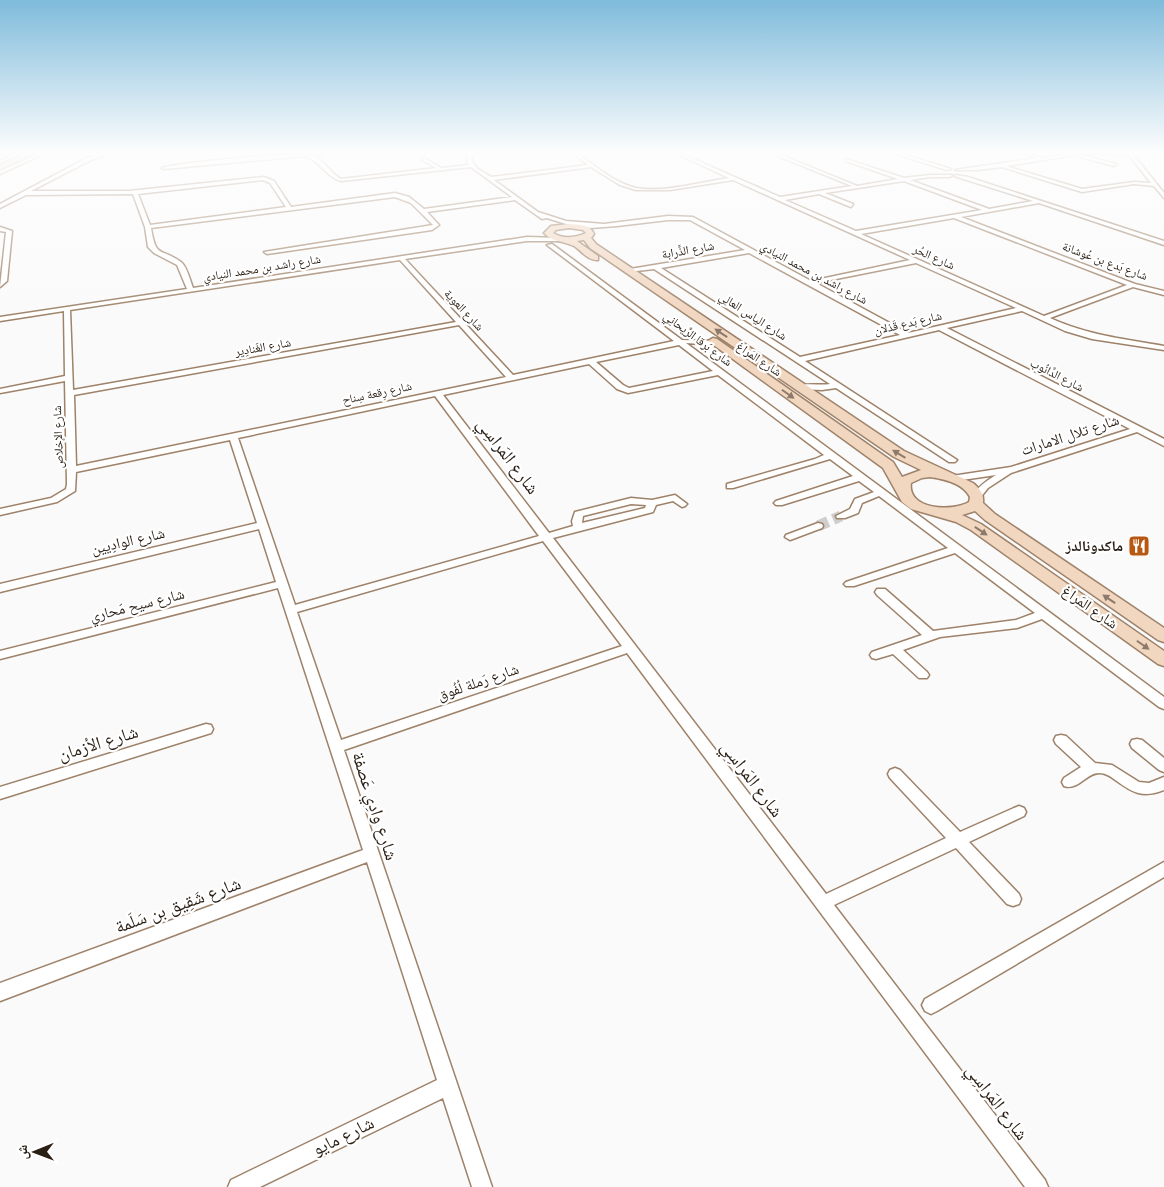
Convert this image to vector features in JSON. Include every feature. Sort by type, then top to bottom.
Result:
[{"type":"street","points":[[141,207],[148,227],[151,247],[156,252],[180,264],[191,290]]},
{"type":"street","points":[[148,227],[303,207]]},
{"type":"street","points":[[267,252],[435,226],[418,207]]},
{"type":"street","points":[[422,211],[448,207]]},
{"type":"street","points":[[531,207],[549,222],[550,235],[561,239],[582,238],[590,234],[585,228],[558,222],[539,213]]},
{"type":"street","name":"شارع الحُر","points":[[797,207],[1044,318],[1095,337],[1164,348]]},
{"type":"street","points":[[983,207],[990,210]]},
{"type":"street","points":[[856,233],[1006,207]]},
{"type":"street","points":[[1055,207],[1164,243]]},
{"type":"street","name":"شارع بَدع بن عُوشانة","points":[[954,216],[1133,285],[1164,292]]},
{"type":"street","name":"شارع راشد بن محمد النيادي","points":[[578,226],[624,224],[675,217],[691,218],[906,335]]},
{"type":"street","name":"شارع راشد بن محمد النيادي","points":[[590,234],[624,224]]},
{"type":"street","points":[[550,230],[561,226],[578,226]]},
{"type":"street","points":[[0,229],[9,231],[4,281],[0,285]]},
{"type":"street","name":"شارع راشد بن محمد النيادي","points":[[526,239],[550,230]]},
{"type":"street","name":"شارع المَراغ","points":[[590,234],[587,238],[593,246],[899,454],[973,490],[977,500],[990,517],[1164,636]]},
{"type":"street","name":"شارع راشد بن محمد النيادي","points":[[0,319],[526,239],[561,239]]},
{"type":"street","name":"شارع المَراغ","points":[[561,239],[576,244],[888,464],[901,486]]},
{"type":"street","name":"شارع بَرقا الرِّيحانِي","points":[[550,245],[686,339],[720,372],[1164,704]]},
{"type":"street","name":"شارع الذَّرابة","points":[[630,271],[749,251]]},
{"type":"street","name":"شارع العوية","points":[[401,258],[512,378]]},
{"type":"street","points":[[808,282],[916,261]]},
{"type":"street","name":"شارع الياس العالِي","points":[[656,267],[952,460]]},
{"type":"street","points":[[1044,318],[1133,285]]},
{"type":"street","name":"شارع بَدع قَذلان","points":[[799,360],[1022,308]]},
{"type":"street","name":"شارع الإخلاص","points":[[0,512],[54,500],[70,491],[72,470],[67,309]]},
{"type":"street","name":"شارع الغَنادِير","points":[[70,393],[461,323]]},
{"type":"street","name":"شارع الدَّانُوب","points":[[939,327],[1164,442]]},
{"type":"street","name":"شارع رِقعة سِناح","points":[[72,470],[512,378],[686,339],[716,343]]},
{"type":"street","points":[[590,361],[620,387],[628,391],[720,372]]},
{"type":"street","points":[[0,390],[69,378]]},
{"type":"street","points":[[801,387],[826,388],[837,385]]},
{"type":"street","points":[[820,400],[820,394],[826,388]]},
{"type":"street","name":"شارع المَراسِي","points":[[437,393],[1038,1187]]},
{"type":"street","name":"شارع تلال الامارات","points":[[949,477],[1012,470],[1138,430]]},
{"type":"street","name":"شارع وادِي عَصفة","points":[[233,436],[482,1187]]},
{"type":"street","points":[[730,486],[818,461],[831,455]]},
{"type":"street","name":"شارع تلال الامارات","points":[[977,500],[985,486],[1012,470]]},
{"type":"street","points":[[949,477],[925,474],[910,476],[901,486],[902,492],[915,504],[937,512],[961,513],[971,510],[977,500]]},
{"type":"street","points":[[779,502],[861,477]]},
{"type":"street","points":[[841,516],[854,511],[858,501],[882,492]]},
{"type":"street","points":[[290,610],[578,528],[649,510],[652,503],[675,498],[682,504]]},
{"type":"street","name":"شارع المَراغ","points":[[937,512],[961,519],[976,527],[1164,660]]},
{"type":"street","name":"شارع الوادِيين","points":[[0,588],[262,525]]},
{"type":"street","points":[[790,537],[818,526]]},
{"type":"street","points":[[850,584],[957,548]]},
{"type":"street","name":"شارع سيح مَحاري","points":[[0,655],[281,584]]},
{"type":"street","points":[[882,592],[930,636]]},
{"type":"street","points":[[876,655],[930,636],[979,627],[1017,624],[1044,614]]},
{"type":"street","name":"شارع رَملة لُفُوق","points":[[336,747],[630,648]]},
{"type":"street","points":[[894,648],[923,675]]},
{"type":"street","name":"شارع الأزمان","points":[[0,793],[206,730]]},
{"type":"street","points":[[1061,740],[1094,768]]},
{"type":"street","points":[[1137,744],[1164,766]]},
{"type":"street","points":[[1069,782],[1094,768],[1107,768],[1143,788],[1149,789],[1164,783]]},
{"type":"street","points":[[895,774],[1013,899]]},
{"type":"street","points":[[822,903],[1019,812]]},
{"type":"street","name":"شارع شَقِيق بن سَلَمة","points":[[0,992],[371,854]]},
{"type":"street","points":[[931,1005],[1164,869]]},
{"type":"street","name":"شارع مايو","points":[[238,1187],[448,1085]]},
{"type":"tunnel","points":[[818,526],[841,516]]},
{"type":"place","name":"ماكدونالدز","points":[[1139,546]]}]
